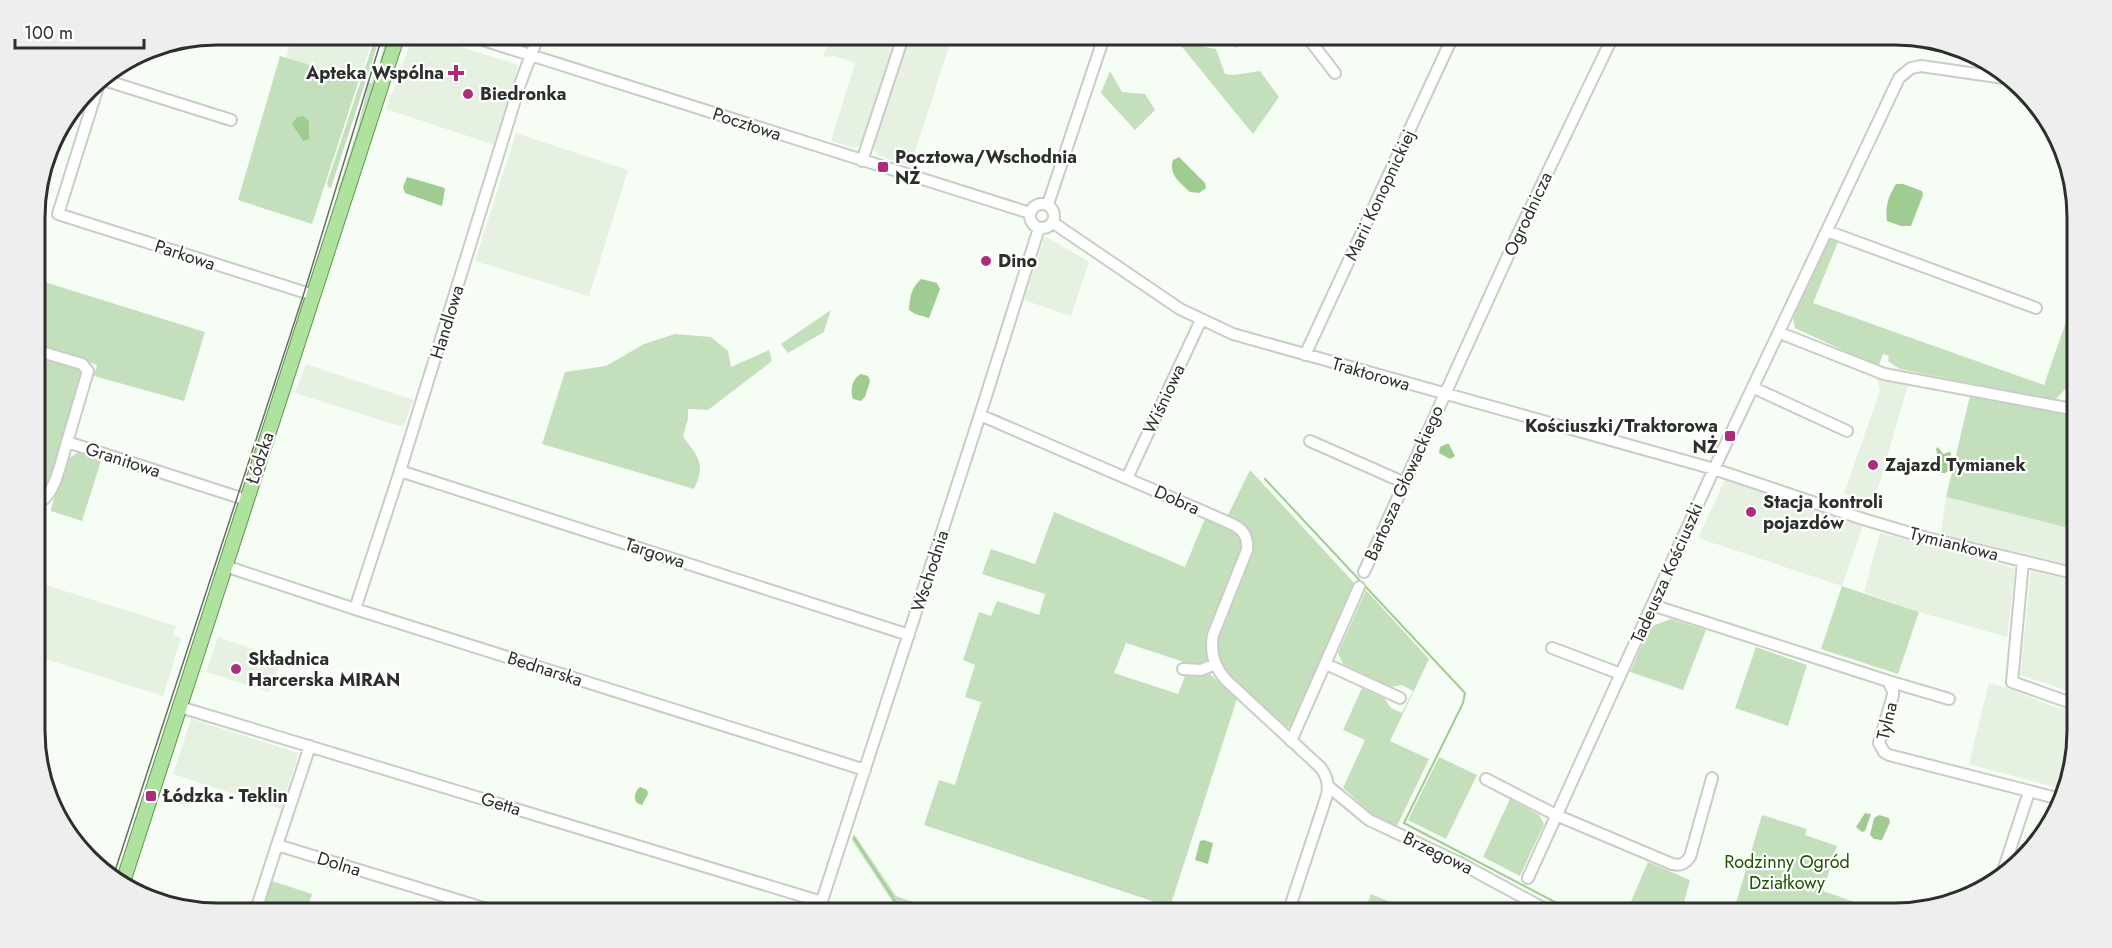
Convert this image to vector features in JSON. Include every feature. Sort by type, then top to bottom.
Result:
[{"type":"main road","name":"Łódzka","points":[[125,876],[394,45]]},
{"type":"street","name":"Pocztowa","points":[[499,45],[1030,213]]},
{"type":"street","name":"Handlowa","points":[[355,609],[535,45]]},
{"type":"street","points":[[862,161],[900,45]]},
{"type":"street","points":[[1048,204],[1101,45]]},
{"type":"street","points":[[1313,45],[1335,73]]},
{"type":"street","name":"Marii Konopnickiej","points":[[1305,355],[1449,45]]},
{"type":"street","name":"Ogrodnicza","points":[[1444,395],[1609,45]]},
{"type":"street","name":"Tadeusza Kościuszki","points":[[1528,878],[1714,469],[1899,78],[1911,68],[1921,66],[1995,77]]},
{"type":"street","points":[[111,81],[231,120]]},
{"type":"street","name":"Parkowa","points":[[95,96],[58,214],[313,295]]},
{"type":"street","points":[[1048,204],[1053,212],[1052,222],[1047,227],[1039,228],[1031,222],[1030,213],[1036,205],[1048,204]]},
{"type":"street","name":"Traktorowa","points":[[1052,222],[1180,309],[1201,321],[1233,334],[1714,469]]},
{"type":"street","name":"Wschodnia","points":[[822,903],[1039,228]]},
{"type":"street","points":[[1827,231],[2036,308]]},
{"type":"street","name":"Wiśniowa","points":[[1127,478],[1201,321]]},
{"type":"street","points":[[1780,333],[1884,374],[2067,408]]},
{"type":"street","points":[[45,353],[82,364],[88,371],[67,442]]},
{"type":"street","points":[[1754,388],[1847,431]]},
{"type":"street","name":"Bartosza Głowackiego","points":[[1364,572],[1444,395]]},
{"type":"street","name":"Dobra","points":[[980,415],[1238,527],[1246,536],[1247,550],[1213,635],[1212,652],[1215,664]]},
{"type":"street","points":[[1310,441],[1405,483]]},
{"type":"street","name":"Granitowa","points":[[45,498],[51,490],[67,442],[247,500]]},
{"type":"street","name":"Tymiankowa","points":[[1714,469],[1905,531],[2067,572]]},
{"type":"street","name":"Targowa","points":[[400,471],[909,635]]},
{"type":"street","name":"Tymiankowa","points":[[2023,561],[2012,682],[2067,701]]},
{"type":"street","name":"Bednarska","points":[[225,566],[865,770]]},
{"type":"street","points":[[1292,741],[1359,587]]},
{"type":"street","name":"Tylna","points":[[1652,605],[1888,681],[1893,690],[1879,739],[1880,747],[1884,752],[2054,798]]},
{"type":"street","points":[[1552,648],[1621,674]]},
{"type":"street","points":[[1183,669],[1201,670],[1215,664],[1226,680],[1321,768],[1326,776],[1328,786],[1326,798],[1291,903]]},
{"type":"street","points":[[1326,664],[1400,698]]},
{"type":"street","points":[[1888,681],[1949,699]]},
{"type":"street","name":"Getta","points":[[180,707],[804,903]]},
{"type":"street","points":[[259,903],[310,746]]},
{"type":"street","points":[[1486,779],[1556,815],[1672,864],[1680,865],[1690,858],[1712,778]]},
{"type":"street","name":"Brzegowa","points":[[1328,786],[1369,820],[1458,862],[1534,903]]},
{"type":"street","points":[[2006,863],[2029,792]]},
{"type":"street","name":"Dolna","points":[[277,845],[464,903]]},
{"type":"shaded area","points":[[290,45],[371,45],[359,80],[286,58]]},
{"type":"shaded area","points":[[410,45],[455,45],[518,65],[495,145],[386,109]]},
{"type":"shaded area","points":[[827,45],[896,45],[864,143],[854,148],[831,141],[855,63],[834,56],[823,57]]},
{"type":"shaded area","points":[[906,45],[950,45],[910,166],[877,155],[872,145]]},
{"type":"shaded area","points":[[303,116],[309,121],[309,139],[303,141],[292,124],[297,117]]},
{"type":"shaded area","points":[[516,133],[628,170],[589,296],[475,261]]},
{"type":"shaded area","points":[[1179,157],[1205,183],[1206,188],[1199,193],[1190,192],[1174,174],[1173,160]]},
{"type":"shaded area","points":[[407,177],[445,189],[442,206],[405,193],[403,187]]},
{"type":"shaded area","points":[[1896,184],[1903,184],[1922,191],[1923,195],[1911,226],[1901,226],[1887,221],[1888,202]]},
{"type":"shaded area","points":[[1045,236],[1089,262],[1071,316],[1024,300]]},
{"type":"shaded area","points":[[921,279],[937,283],[940,289],[929,318],[909,310],[912,293]]},
{"type":"shaded area","points":[[306,364],[414,400],[403,427],[295,393]]},
{"type":"shaded area","points":[[861,374],[868,376],[870,381],[865,397],[861,401],[853,399],[852,385]]},
{"type":"shaded area","points":[[1877,378],[1908,385],[1874,502],[1844,494],[1880,390]]},
{"type":"shaded area","points":[[1449,444],[1455,456],[1450,459],[1439,453],[1440,447]]},
{"type":"shaded area","points":[[1938,447],[1943,454],[1951,453],[1948,471],[1945,473],[1937,470],[1939,462],[1936,449]]},
{"type":"shaded area","points":[[1725,480],[1863,526],[1842,586],[1698,538]]},
{"type":"shaded area","points":[[1946,497],[2067,527],[2067,564],[1941,534]]},
{"type":"shaded area","points":[[1880,533],[2015,568],[2007,637],[1919,612],[1864,592]]},
{"type":"shaded area","points":[[2031,571],[2067,580],[2067,691],[2020,675]]},
{"type":"shaded area","points":[[45,585],[176,626],[173,635],[181,638],[163,696],[45,659]]},
{"type":"shaded area","points":[[218,637],[282,659],[269,692],[206,672]]},
{"type":"shaded area","points":[[1989,683],[2067,710],[2066,754],[2058,788],[1969,764]]},
{"type":"shaded area","points":[[191,719],[299,753],[281,809],[173,774]]},
{"type":"shaded area","points":[[640,787],[647,790],[648,794],[642,805],[635,799]]},
{"type":"shaded area","points":[[1865,813],[1871,814],[1865,831],[1862,832],[1856,827]]},
{"type":"shaded area","points":[[1879,815],[1889,818],[1890,822],[1882,840],[1874,839],[1870,835],[1874,818]]},
{"type":"shaded area","points":[[1200,841],[1213,843],[1208,864],[1195,860]]},
{"type":"green space","points":[[373,45],[377,45],[331,188],[327,183]]},
{"type":"green space","points":[[384,45],[387,45],[340,191],[338,190],[357,131],[369,82],[372,83],[377,65],[379,65]]},
{"type":"green space","points":[[1180,45],[1216,49],[1225,74],[1260,71],[1279,97],[1253,134]]},
{"type":"green space","points":[[280,56],[359,80],[312,224],[238,200]]},
{"type":"green space","points":[[1110,71],[1122,92],[1145,94],[1155,110],[1135,130],[1101,93]]},
{"type":"green space","points":[[1829,238],[1838,242],[1813,303],[2044,385],[2067,319],[2067,387],[2055,400],[1900,369],[1888,361],[1889,356],[1883,354],[1879,365],[1875,365],[1795,328],[1793,318]]},
{"type":"green space","points":[[45,282],[205,332],[184,401],[94,376],[97,365],[45,349]]},
{"type":"green space","points":[[831,310],[824,332],[788,353],[781,344]]},
{"type":"green space","points":[[675,334],[711,337],[728,351],[731,367],[769,350],[772,361],[708,410],[688,409],[688,419],[683,436],[697,456],[700,467],[694,489],[542,444],[565,372],[606,366],[644,344]]},
{"type":"green space","points":[[45,356],[77,366],[84,375],[50,486],[46,491]]},
{"type":"green space","points":[[1970,396],[2067,414],[2067,527],[1946,497]]},
{"type":"green space","points":[[84,452],[100,456],[101,461],[82,521],[51,511],[51,509],[66,460],[77,453]]},
{"type":"green space","points":[[1250,470],[1356,585],[1292,728],[1285,726],[1236,686],[1222,670],[1217,659],[1220,629],[1250,552],[1227,517]]},
{"type":"green space","points":[[1054,512],[1185,567],[1206,516],[1223,524],[1241,540],[1243,546],[1209,634],[1207,664],[1196,666],[1126,643],[1114,673],[1178,694],[1185,676],[1209,673],[1237,699],[1171,903],[1158,903],[924,825],[939,780],[955,785],[981,702],[965,697],[975,665],[963,660],[979,612],[991,616],[997,601],[1039,615],[1045,594],[982,574],[991,549],[1035,564]]},
{"type":"green space","points":[[1842,586],[1919,612],[1898,674],[1821,649]]},
{"type":"green space","points":[[1366,590],[1429,659],[1390,741],[1429,759],[1397,826],[1382,820],[1343,788],[1365,740],[1343,730],[1362,688],[1385,699],[1391,708],[1402,713],[1413,691],[1402,685],[1391,687],[1343,664],[1338,653]]},
{"type":"green space","points":[[1671,619],[1706,630],[1683,690],[1630,672],[1650,627]]},
{"type":"green space","points":[[1756,647],[1807,665],[1788,726],[1735,708]]},
{"type":"green space","points":[[1439,757],[1477,775],[1446,839],[1408,820]]},
{"type":"green space","points":[[1510,799],[1539,815],[1544,824],[1520,876],[1483,857]]},
{"type":"green space","name":"Rodzinny Ogród Działkowy","points":[[1762,815],[1807,829],[1805,835],[1837,846],[1823,891],[1858,903],[1736,903]]},
{"type":"green space","points":[[854,834],[896,896],[915,903],[893,903],[852,840]]},
{"type":"green space","points":[[1648,862],[1690,880],[1684,903],[1630,903]]},
{"type":"green space","points":[[272,881],[312,894],[309,903],[265,903]]},
{"type":"green space","points":[[1371,894],[1393,903],[1368,903]]},
{"type":"waterway","points":[[1265,479],[1465,693],[1463,703],[1404,823],[1557,903]]},
{"type":"waterway","points":[[854,838],[896,903]]},
{"type":"tram line","points":[[115,870],[304,293],[380,45]]},
{"type":"place","name":"Apteka Wspólna","points":[[456,73]]},
{"type":"place","name":"Biedronka","points":[[468,94]]},
{"type":"place","name":"Pocztowa/Wschodnia NŻ","points":[[883,167]]},
{"type":"place","name":"Dino","points":[[986,261]]},
{"type":"place","name":"Kościuszki/Traktorowa NŻ","points":[[1730,436]]},
{"type":"place","name":"Zajazd Tymianek","points":[[1873,465]]},
{"type":"place","name":"Stacja kontroli pojazdów","points":[[1751,512]]},
{"type":"place","name":"Składnica Harcerska MIRAN","points":[[236,669]]},
{"type":"place","name":"Łódzka - Teklin","points":[[151,796]]}]
